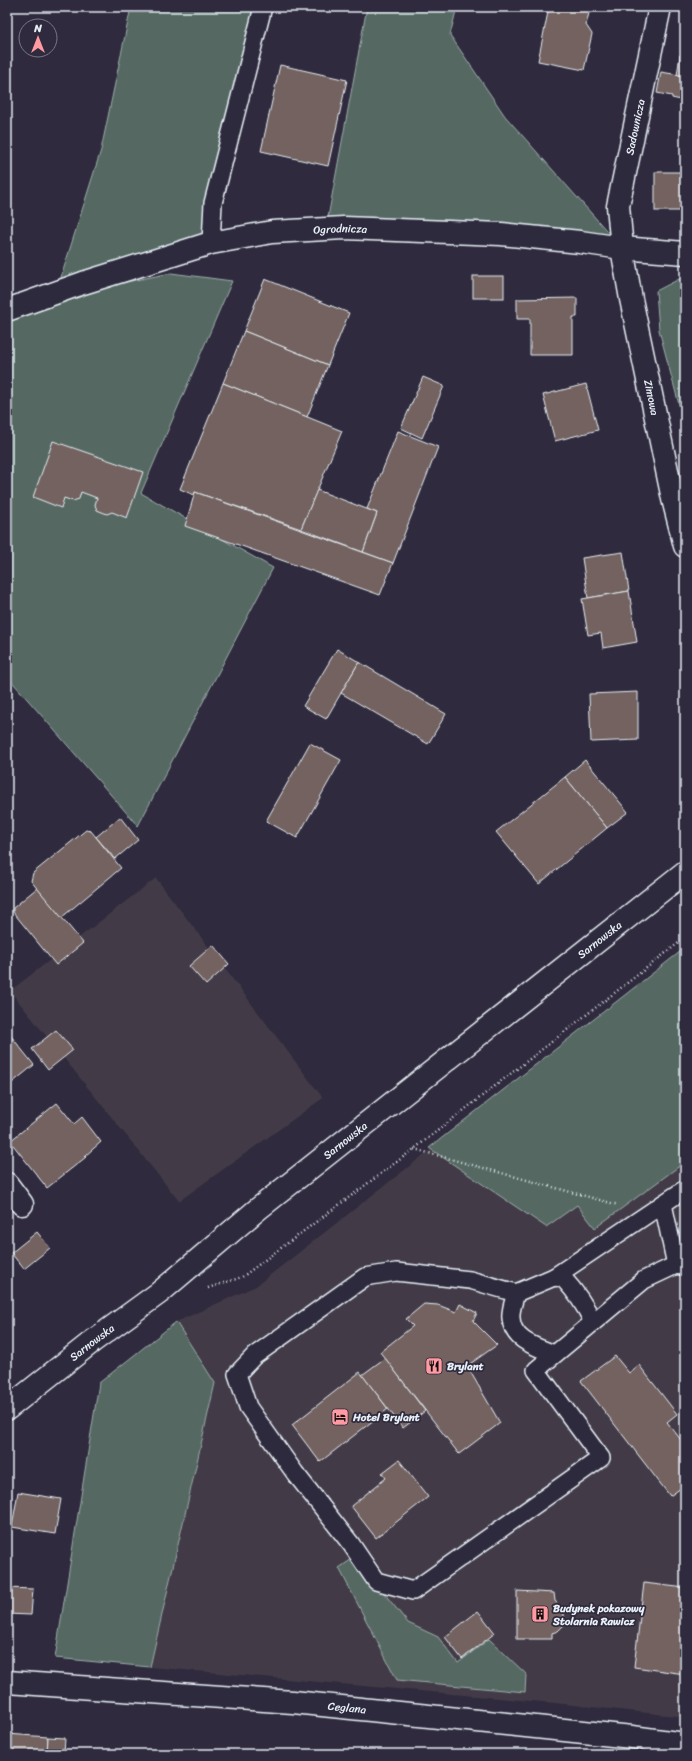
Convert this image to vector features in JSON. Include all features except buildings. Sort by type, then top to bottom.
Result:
[{"type":"street","name":"Sadownicza","points":[[622,248],[618,206],[660,7]]},
{"type":"street","name":"Ogrodnicza","points":[[7,310],[83,283],[211,243],[272,232],[344,228],[501,234],[622,248],[685,253]]},
{"type":"street","name":"Zimowa","points":[[622,248],[673,499],[685,546]]},
{"type":"street","name":"Sarnowska","points":[[7,1409],[93,1341],[159,1293],[258,1209],[685,872]]},
{"type":"street","points":[[7,1184],[22,1204]]},
{"type":"street","name":"Ceglana","points":[[7,1682],[293,1702],[632,1737],[685,1744]]},
{"type":"lane","points":[[211,243],[213,203],[263,7]]},
{"type":"lane","points":[[656,1209],[682,1269],[644,1280],[536,1370],[601,1458],[414,1591],[376,1581],[351,1544],[295,1473],[248,1407],[237,1374],[254,1356],[365,1278],[396,1272],[470,1280],[516,1293],[554,1278],[685,1189]]},
{"type":"lane","points":[[554,1278],[562,1278],[573,1289],[593,1322]]},
{"type":"lane","points":[[516,1293],[511,1319],[515,1330],[520,1338],[531,1345],[554,1354]]},
{"type":"path","points":[[205,1289],[242,1278],[414,1149],[685,938]]},
{"type":"path","points":[[414,1149],[656,1209]]},
{"type":"shaded area","points":[[156,878],[323,1098],[179,1201],[10,991]]},
{"type":"shaded area","points":[[685,951],[685,1717],[555,1703],[150,1667],[215,1383],[176,1322],[256,1286]]},
{"type":"green space","points":[[131,7],[263,7],[211,243],[56,293],[101,150]]},
{"type":"green space","points":[[367,7],[457,7],[450,35],[505,116],[622,248],[326,228]]},
{"type":"green space","points":[[171,273],[232,281],[141,493],[273,568],[138,826],[7,676],[7,317],[76,292]]},
{"type":"green space","points":[[685,276],[685,427],[659,330],[656,291]]},
{"type":"green space","points":[[685,948],[685,1162],[595,1228],[577,1205],[546,1227],[429,1148]]},
{"type":"green space","points":[[176,1322],[215,1383],[150,1667],[55,1658],[99,1383]]},
{"type":"green space","points":[[355,1557],[408,1623],[438,1637],[458,1663],[489,1639],[526,1674],[525,1692],[397,1680],[339,1568]]},
{"type":"place","name":"Brylant","points":[[434,1366]]},
{"type":"place","name":"Hotel Brylant","points":[[340,1417]]},
{"type":"place","name":"Budynek pokazowy Stolarnia Rawicz","points":[[540,1614]]}]
